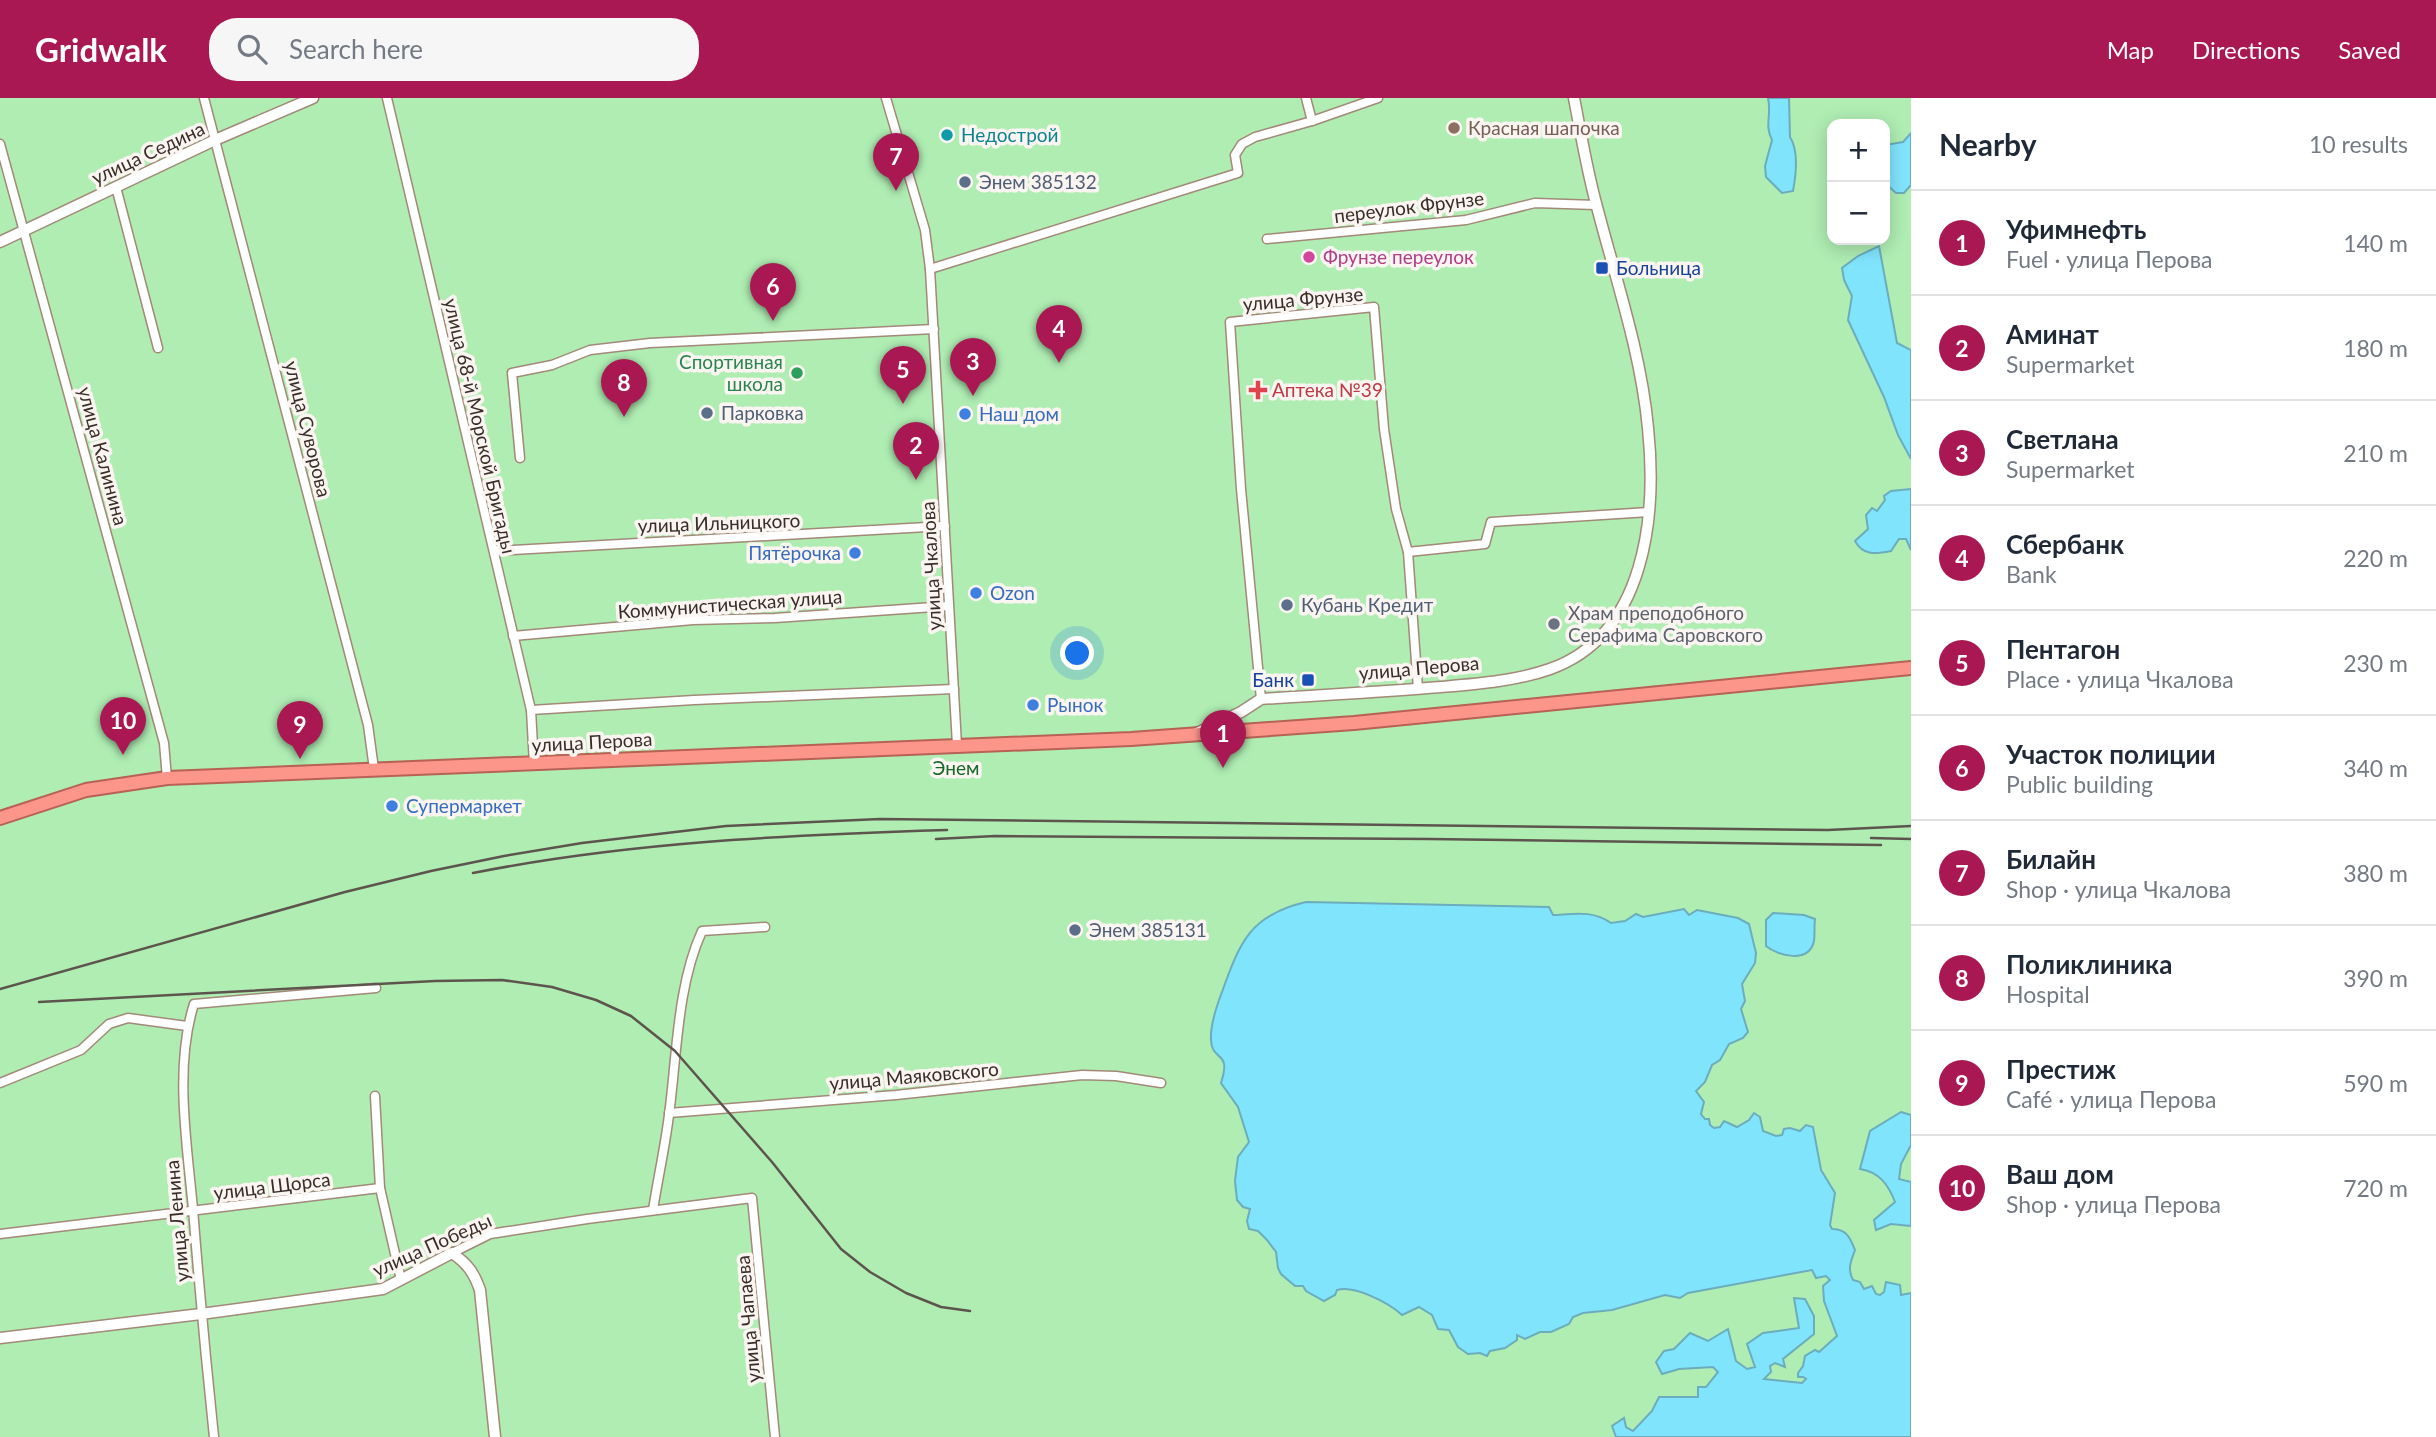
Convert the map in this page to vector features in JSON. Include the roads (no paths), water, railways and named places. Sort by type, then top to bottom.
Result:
[{"type":"highway","name":"улица Перова","points":[[0,818],[86,790],[167,778],[1192,735],[1390,719],[1911,668]]},
{"type":"street","name":"улица Суворова","points":[[204,98],[368,726],[374,769]]},
{"type":"street","name":"улица Седина","points":[[0,242],[215,140],[313,98]]},
{"type":"street","name":"улица 68-й Морской Бригады","points":[[387,98],[531,710],[534,764]]},
{"type":"street","name":"улица Чкалова","points":[[886,98],[925,230],[930,269],[957,745]]},
{"type":"street","points":[[1306,98],[1312,121]]},
{"type":"street","points":[[930,269],[1238,173],[1235,155],[1242,144],[1255,137],[1378,98]]},
{"type":"street","name":"улица Перова","points":[[1192,735],[1241,712],[1261,699],[1474,684],[1549,669],[1572,659],[1596,642],[1615,620],[1628,598],[1639,569],[1649,512],[1648,430],[1630,331],[1596,205],[1574,98]]},
{"type":"street","name":"улица Калинина","points":[[0,145],[164,743],[167,778]]},
{"type":"street","points":[[116,187],[158,348]]},
{"type":"street","name":"переулок Фрунзе","points":[[1267,239],[1466,220],[1535,203],[1596,205]]},
{"type":"street","name":"улица Фрунзе","points":[[1261,699],[1241,489],[1230,321],[1374,307],[1384,429],[1396,509],[1408,552],[1418,689]]},
{"type":"street","points":[[520,458],[512,373],[552,365],[590,349],[934,328]]},
{"type":"street","points":[[1408,552],[1485,544],[1492,522],[1649,512]]},
{"type":"street","name":"улица Ильницкого","points":[[494,551],[945,526]]},
{"type":"street","name":"Коммунистическая улица","points":[[513,636],[693,620],[775,618],[948,606]]},
{"type":"street","name":"улица Перова","points":[[531,710],[954,689]]},
{"type":"street","points":[[653,1210],[691,955],[702,931],[765,927]]},
{"type":"street","name":"улица Ленина","points":[[214,1437],[186,1143],[183,1054],[187,1026],[194,1004],[376,988]]},
{"type":"street","points":[[0,1083],[80,1050],[109,1024],[128,1018],[187,1026]]},
{"type":"street","name":"улица Маяковского","points":[[669,1114],[896,1095],[1082,1075],[1116,1076],[1161,1083]]},
{"type":"street","points":[[375,1096],[380,1188],[401,1280]]},
{"type":"street","name":"улица Щорса","points":[[0,1234],[380,1188]]},
{"type":"street","name":"улица Победы","points":[[0,1338],[383,1289],[490,1234],[752,1198]]},
{"type":"street","name":"улица Чапаева","points":[[752,1198],[775,1437]]},
{"type":"street","points":[[452,1253],[475,1274],[480,1290],[495,1437]]},
{"type":"water","points":[[1768,98],[1789,98],[1790,137],[1796,156],[1793,191],[1782,193],[1766,177],[1765,166],[1772,140]]},
{"type":"water","points":[[1911,133],[1911,185],[1904,193],[1896,193],[1890,188],[1890,144],[1903,142]]},
{"type":"water","points":[[1879,246],[1897,343],[1911,350],[1911,459],[1848,320],[1852,296],[1844,280],[1842,268],[1858,256]]},
{"type":"water","points":[[1911,489],[1911,550],[1906,539],[1899,539],[1891,551],[1866,552],[1858,546],[1855,541],[1868,529],[1866,515],[1872,508],[1877,511],[1885,500],[1884,496],[1891,491]]},
{"type":"water","points":[[1306,902],[1549,907],[1553,915],[1590,914],[1611,923],[1625,921],[1636,914],[1643,917],[1684,909],[1689,915],[1697,910],[1738,918],[1749,924],[1756,953],[1755,963],[1742,984],[1745,1001],[1741,1009],[1748,1032],[1743,1038],[1729,1044],[1720,1060],[1712,1065],[1705,1082],[1696,1091],[1704,1102],[1701,1114],[1705,1119],[1709,1119],[1714,1128],[1720,1127],[1724,1121],[1737,1127],[1749,1120],[1754,1113],[1760,1117],[1763,1131],[1776,1136],[1782,1135],[1784,1129],[1800,1131],[1806,1125],[1813,1127],[1821,1170],[1835,1193],[1830,1225],[1832,1229],[1841,1230],[1847,1235],[1855,1250],[1850,1269],[1853,1280],[1860,1282],[1864,1289],[1872,1286],[1876,1294],[1880,1295],[1884,1292],[1886,1282],[1900,1285],[1901,1295],[1911,1293],[1911,1437],[1616,1437],[1612,1426],[1624,1418],[1626,1427],[1633,1431],[1652,1411],[1659,1397],[1698,1397],[1698,1387],[1706,1387],[1718,1372],[1713,1367],[1679,1369],[1662,1374],[1656,1362],[1664,1351],[1674,1349],[1690,1333],[1708,1341],[1728,1329],[1736,1361],[1747,1369],[1755,1367],[1747,1344],[1763,1333],[1799,1328],[1794,1298],[1805,1299],[1814,1316],[1814,1334],[1783,1359],[1785,1367],[1775,1363],[1770,1366],[1771,1372],[1764,1379],[1802,1383],[1806,1379],[1798,1377],[1798,1373],[1805,1356],[1815,1350],[1819,1352],[1837,1336],[1824,1301],[1823,1286],[1830,1280],[1826,1276],[1816,1278],[1812,1270],[1688,1293],[1680,1298],[1665,1295],[1612,1310],[1583,1313],[1573,1317],[1569,1324],[1551,1332],[1540,1332],[1525,1339],[1517,1335],[1517,1340],[1505,1348],[1490,1351],[1487,1356],[1480,1353],[1468,1354],[1458,1347],[1449,1330],[1438,1329],[1432,1315],[1419,1307],[1402,1315],[1371,1296],[1344,1289],[1337,1290],[1335,1295],[1324,1301],[1306,1291],[1303,1286],[1295,1286],[1281,1274],[1276,1252],[1258,1231],[1249,1229],[1247,1221],[1250,1209],[1243,1207],[1237,1200],[1235,1181],[1238,1157],[1249,1142],[1238,1107],[1221,1083],[1224,1065],[1212,1047],[1211,1034],[1228,974],[1250,933],[1272,915]]},
{"type":"water","points":[[1773,913],[1804,915],[1815,919],[1814,941],[1806,953],[1785,955],[1766,946],[1766,920]]},
{"type":"water","points":[[1901,1112],[1911,1115],[1911,1145],[1901,1164],[1899,1179],[1911,1182],[1911,1226],[1891,1224],[1876,1230],[1874,1220],[1895,1202],[1882,1180],[1860,1169],[1870,1131]]},
{"type":"railway","points":[[0,989],[345,892],[431,871],[582,843],[726,826],[880,819],[1828,830],[1911,826]]},
{"type":"railway","points":[[473,873],[532,862],[650,847],[828,834],[947,830]]},
{"type":"railway","points":[[936,839],[995,836],[1881,845]]},
{"type":"railway","points":[[1871,838],[1911,839]]},
{"type":"railway","points":[[39,1002],[435,981],[502,980],[552,987],[596,1000],[631,1016],[675,1051],[772,1162],[841,1249],[870,1272],[906,1293],[941,1307],[970,1311]]},
{"type":"place","name":"Красная шапочка","points":[[1454,128]]},
{"type":"place","name":"Недострой","points":[[947,135]]},
{"type":"place","name":"Энем 385132","points":[[965,182]]},
{"type":"place","name":"Билайн","points":[[896,191]]},
{"type":"place","name":"Фрунзе переулок","points":[[1309,257]]},
{"type":"place","name":"Больница","points":[[1602,268]]},
{"type":"place","name":"Участок полиции","points":[[773,321]]},
{"type":"place","name":"Сбербанк","points":[[1059,363]]},
{"type":"place","name":"Спортивная школа","points":[[797,373]]},
{"type":"place","name":"Аптека №39","points":[[1258,390]]},
{"type":"place","name":"Светлана","points":[[973,396]]},
{"type":"place","name":"Пентагон","points":[[903,404]]},
{"type":"place","name":"Парковка","points":[[707,413]]},
{"type":"place","name":"Наш дом","points":[[965,414]]},
{"type":"place","name":"Поликлиника","points":[[624,417]]},
{"type":"place","name":"Аминат","points":[[916,480]]},
{"type":"place","name":"Пятёрочка","points":[[855,553]]},
{"type":"place","name":"Ozon","points":[[976,593]]},
{"type":"place","name":"Кубань Кредит","points":[[1287,605]]},
{"type":"place","name":"Храм преподобного Серафима Саровского","points":[[1554,624]]},
{"type":"place","name":"Банк","points":[[1308,680]]},
{"type":"place","name":"Рынок","points":[[1033,705]]},
{"type":"place","name":"Ваш дом","points":[[123,755]]},
{"type":"place","name":"Престиж","points":[[300,759]]},
{"type":"place","name":"Уфимнефть","points":[[1223,768]]},
{"type":"place","name":"Супермаркет","points":[[392,806]]},
{"type":"place","name":"Энем 385131","points":[[1075,930]]},
{"type":"park label","name":"Энем","points":[[956,768]]}]
